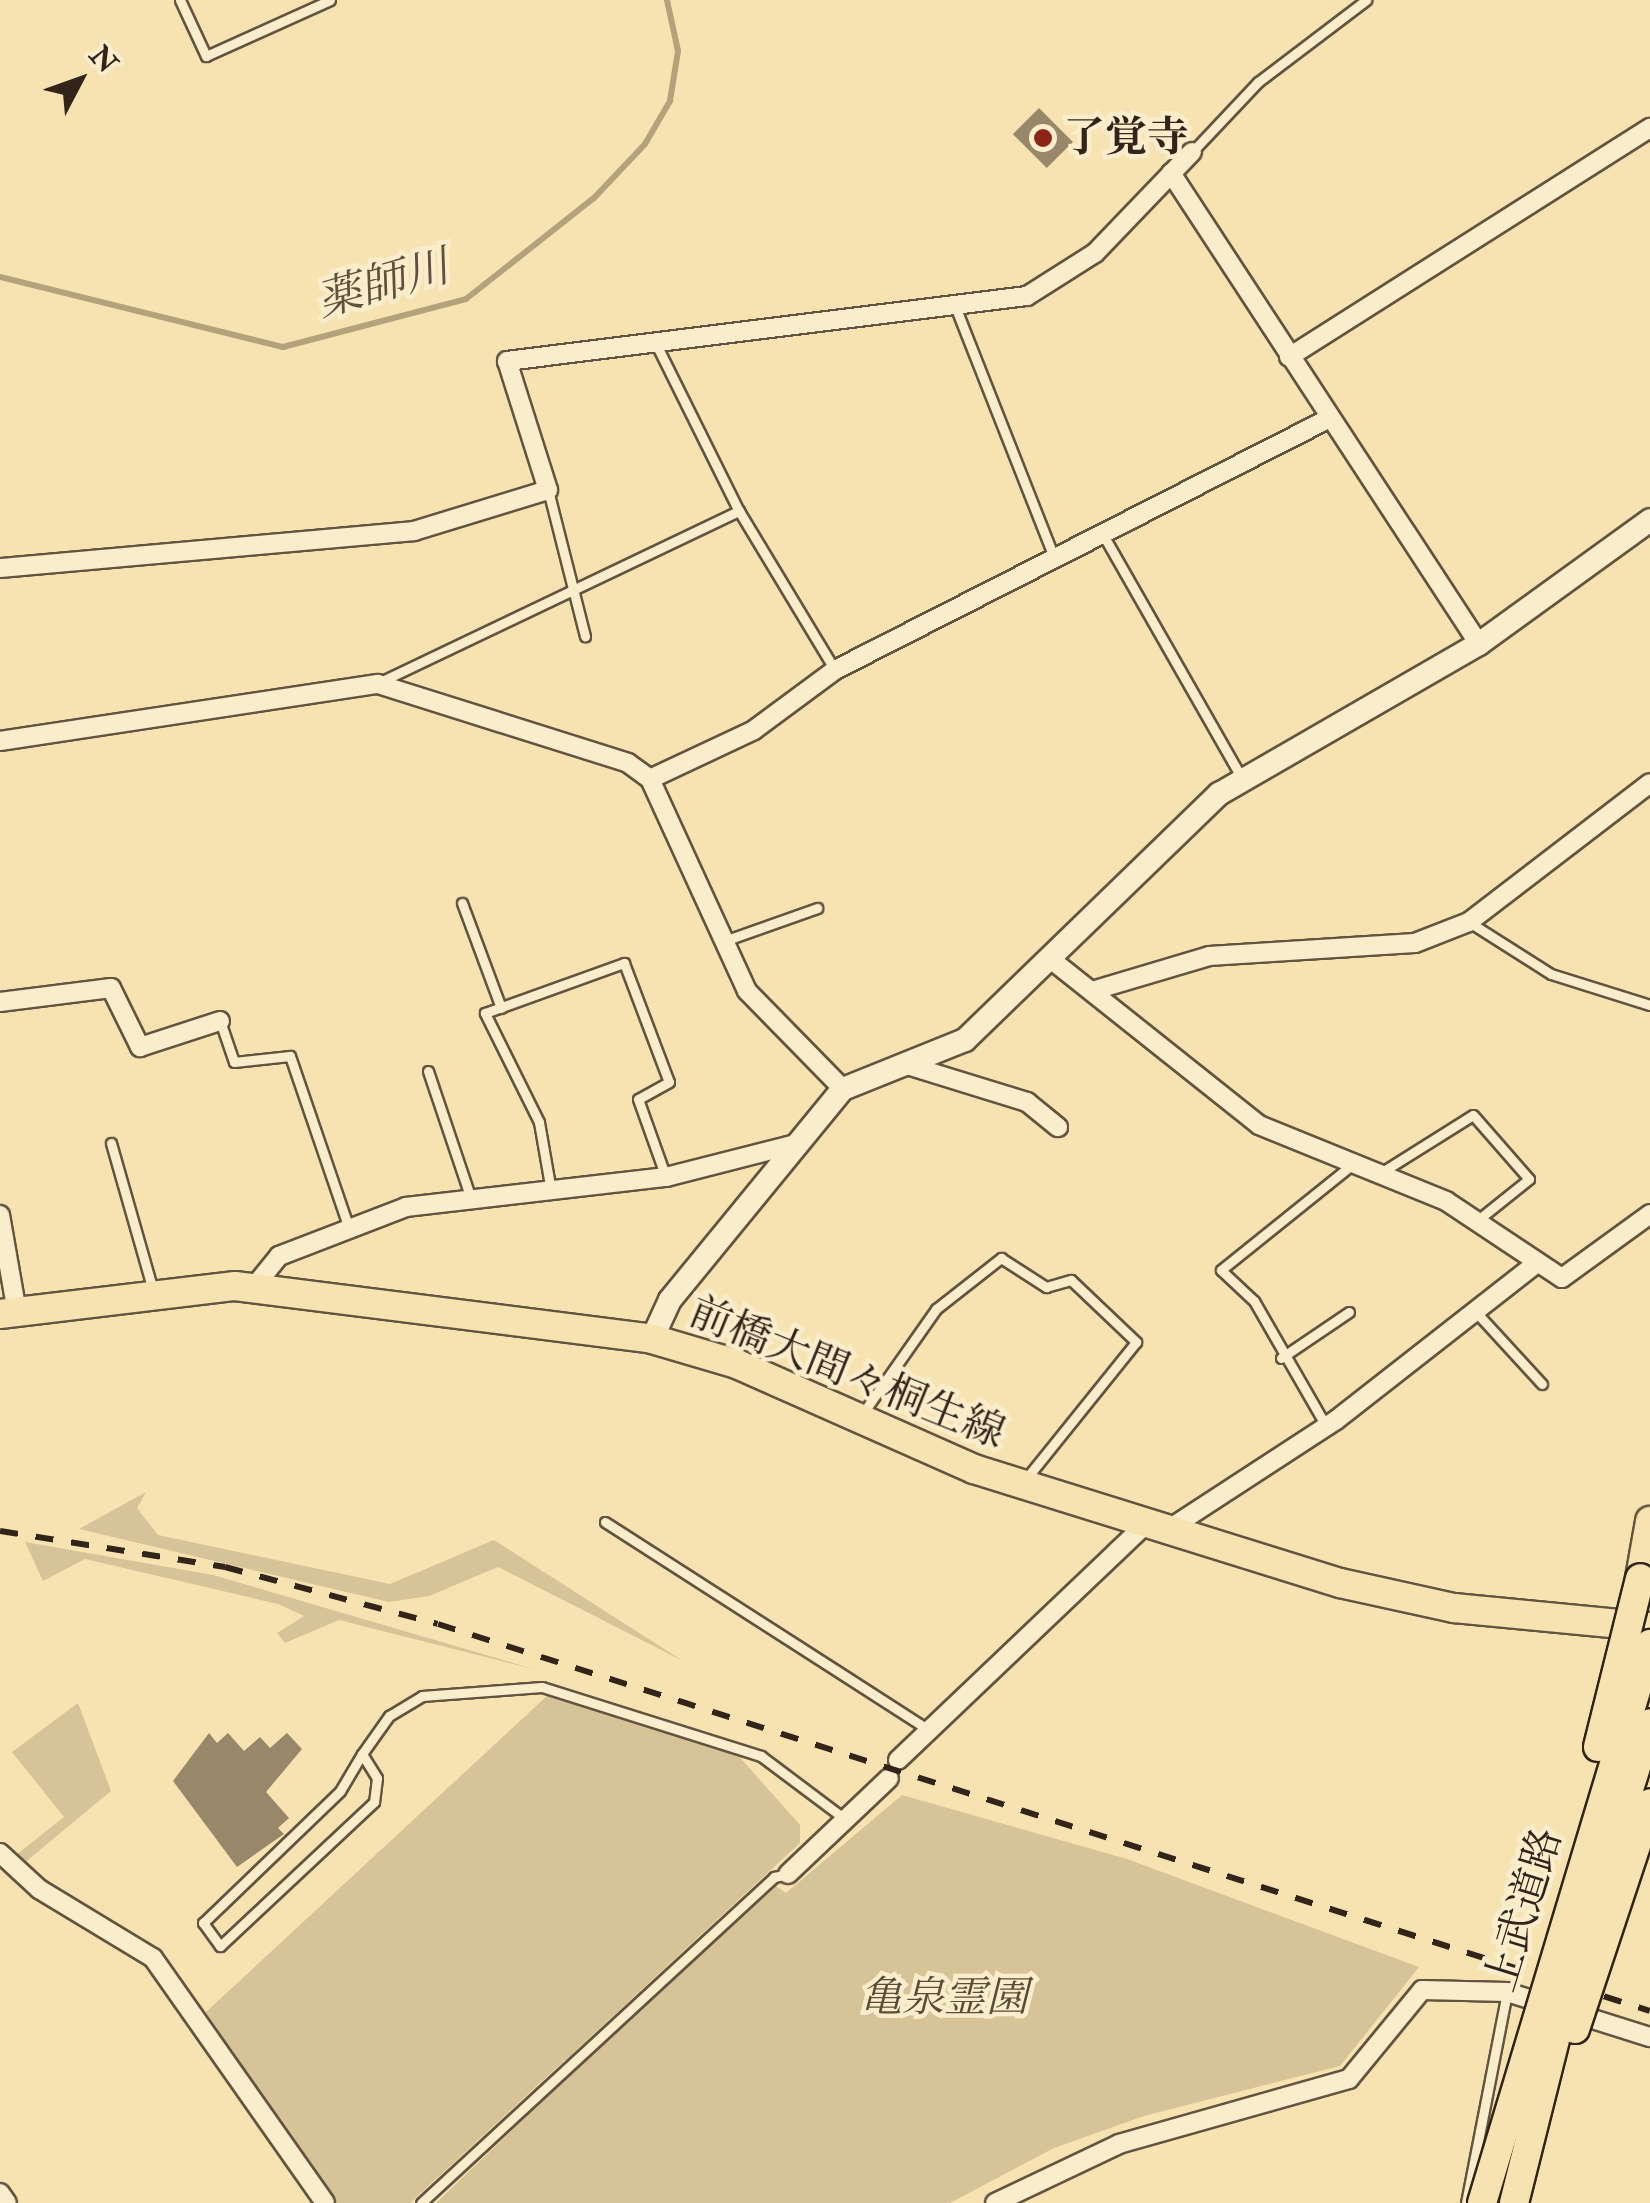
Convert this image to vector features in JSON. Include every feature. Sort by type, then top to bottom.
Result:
[{"type":"main road","name":"前橋大間々桐生線","points":[[8,1313],[154,1291],[254,1287],[652,1339],[737,1364],[858,1420],[1022,1486],[1410,1600],[1650,1627]]},
{"type":"main road","points":[[1523,2049],[1640,1578],[1650,1522]]},
{"type":"main road","name":"上武道路","points":[[1482,2203],[1523,2049],[1650,1644]]},
{"type":"main road","name":"上武道路","points":[[1515,2203],[1578,1952],[1650,1723]]},
{"type":"main road","points":[[1515,2203],[1650,1803]]},
{"type":"street","points":[[1289,357],[1650,128]]},
{"type":"street","points":[[0,568],[414,531],[548,490],[507,361],[955,306],[1043,290],[1112,238],[1192,152]]},
{"type":"street","points":[[1171,172],[1479,644]]},
{"type":"street","points":[[650,779],[754,730],[836,670],[1330,418]]},
{"type":"street","points":[[652,1339],[670,1300],[792,1145],[843,1089],[964,1040],[1053,961],[1242,777],[1479,644],[1650,520]]},
{"type":"street","points":[[0,741],[378,684],[628,764],[650,779],[747,991],[843,1089]]},
{"type":"street","points":[[1095,990],[1209,956],[1415,943],[1469,922],[1650,782]]},
{"type":"street","points":[[1053,961],[1095,990],[1259,1125],[1382,1172],[1479,1219],[1537,1263],[1569,1278],[1650,1214]]},
{"type":"street","points":[[0,1002],[110,988],[140,1047],[220,1021]]},
{"type":"street","points":[[907,1065],[1026,1102],[1058,1128]]},
{"type":"street","points":[[254,1287],[278,1256],[349,1228],[470,1196],[552,1191],[666,1176],[792,1145]]},
{"type":"street","points":[[0,1215],[8,1313]]},
{"type":"street","points":[[898,1760],[928,1729],[1161,1524],[1326,1426],[1537,1263]]},
{"type":"street","points":[[788,1874],[889,1778]]},
{"type":"street","points":[[0,1853],[39,1889],[153,1958],[325,2203]]},
{"type":"street","points":[[995,2203],[1118,2144],[1349,2079],[1422,1990],[1507,1992],[1650,2037]]},
{"type":"street","points":[[0,2193],[7,2203]]},
{"type":"lane","points":[[180,0],[206,56],[330,0]]},
{"type":"lane","points":[[1192,152],[1258,82],[1366,0]]},
{"type":"lane","points":[[955,306],[1054,557]]},
{"type":"lane","points":[[654,340],[739,511],[836,670]]},
{"type":"lane","points":[[548,490],[575,584],[585,636]]},
{"type":"lane","points":[[378,684],[575,584],[739,511]]},
{"type":"lane","points":[[1102,533],[1242,777]]},
{"type":"lane","points":[[462,903],[501,1008]]},
{"type":"lane","points":[[724,940],[818,908]]},
{"type":"lane","points":[[1469,922],[1551,974],[1650,1005]]},
{"type":"lane","points":[[552,1191],[538,1122],[485,1012],[624,964],[669,1082],[638,1100],[666,1176]]},
{"type":"lane","points":[[220,1021],[234,1062],[290,1056],[349,1228]]},
{"type":"lane","points":[[428,1071],[470,1196]]},
{"type":"lane","points":[[1382,1172],[1473,1115],[1529,1179],[1479,1219]]},
{"type":"lane","points":[[112,1143],[154,1291]]},
{"type":"lane","points":[[1326,1426],[1280,1358],[1254,1301],[1221,1270],[1356,1162]]},
{"type":"lane","points":[[858,1420],[936,1309],[1001,1258],[1046,1288],[1071,1280],[1136,1342],[1022,1486]]},
{"type":"lane","points":[[1475,1311],[1542,1384]]},
{"type":"lane","points":[[1280,1358],[1349,1312]]},
{"type":"lane","points":[[605,1522],[928,1729]]},
{"type":"lane","points":[[362,1754],[377,1778],[374,1802],[220,1946],[203,1922],[340,1792],[362,1754],[403,1702],[542,1687],[761,1756],[847,1820]]},
{"type":"lane","points":[[421,2203],[774,1877],[788,1874]]},
{"type":"lane","points":[[1466,2203],[1507,1992]]},
{"type":"green space","points":[[146,1492],[137,1508],[158,1535],[390,1584],[494,1540],[683,1661],[498,1567],[429,1596],[389,1602],[79,1529]]},
{"type":"green space","points":[[25,1542],[213,1575],[537,1670],[339,1620],[285,1643],[277,1633],[304,1616],[278,1604],[85,1559],[43,1581]]},
{"type":"green space","name":"亀泉霊園","points":[[548,1695],[736,1753],[800,1825],[800,1843],[572,2054],[581,2065],[776,1886],[786,1893],[902,1795],[1127,1859],[1419,1967],[1340,2066],[1144,2116],[1054,2148],[950,2203],[436,2203],[574,2071],[565,2060],[410,2203],[332,2203],[206,2012]]},
{"type":"green space","points":[[78,1703],[111,1791],[23,1864],[16,1855],[64,1817],[12,1752]]},
{"type":"building","name":"了覚寺","points":[[1039,108],[1073,142],[1047,168],[1013,134]]},
{"type":"building","points":[[209,1733],[217,1743],[228,1733],[244,1751],[260,1737],[270,1748],[287,1733],[302,1749],[266,1792],[289,1818],[278,1828],[284,1834],[237,1867],[173,1781]]},
{"type":"waterway","name":"薬師川","points":[[0,277],[283,347],[466,299],[594,198],[645,144],[670,101],[678,51],[667,0]]},
{"type":"railway","points":[[0,1531],[225,1567],[438,1624],[1650,2011]]},
{"type":"place","name":"了覚寺","points":[[1043,138]]}]
